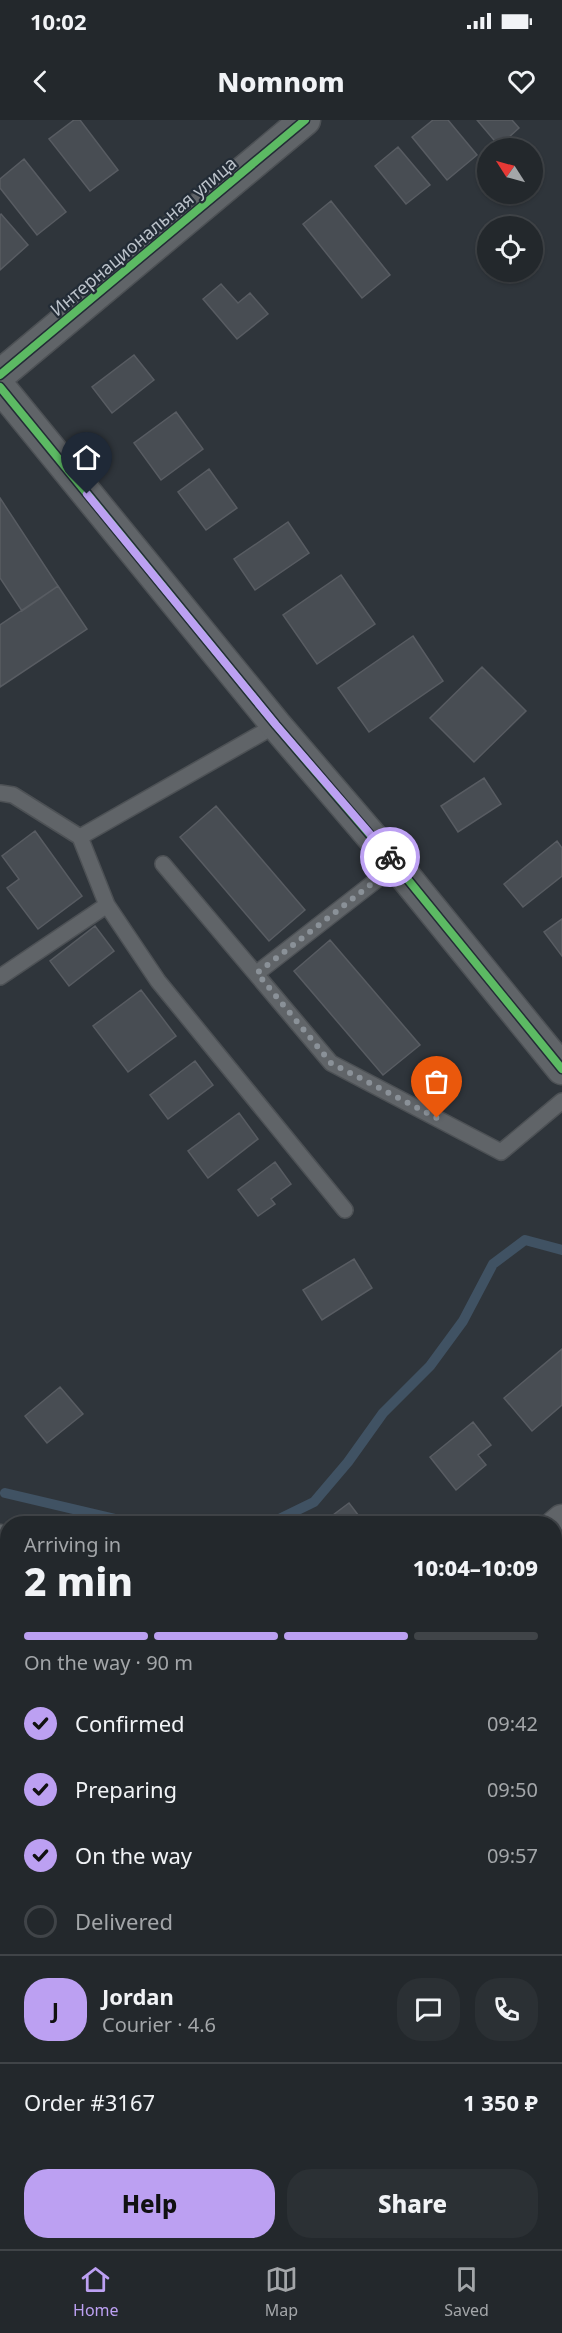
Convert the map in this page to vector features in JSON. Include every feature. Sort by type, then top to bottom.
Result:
[{"type":"street","name":"Интернациональная улица","points":[[0,375],[305,120]]},
{"type":"street","points":[[0,387],[276,725],[396,865],[562,1069]]},
{"type":"lane","points":[[80,837],[276,725]]},
{"type":"lane","points":[[0,793],[13,795],[80,837],[107,905],[158,981],[345,1210]]},
{"type":"lane","points":[[163,864],[331,1063],[501,1152],[562,1101]]},
{"type":"lane","points":[[257,973],[396,865]]},
{"type":"lane","points":[[0,977],[107,905]]},
{"type":"building","points":[[74,120],[80,120],[118,170],[90,191],[49,139]]},
{"type":"building","points":[[433,120],[448,120],[477,155],[447,180],[412,137]]},
{"type":"building","points":[[477,120],[512,120],[519,128],[508,138],[492,138]]},
{"type":"building","points":[[398,147],[430,185],[406,204],[375,166]]},
{"type":"building","points":[[24,159],[66,212],[37,235],[0,188],[0,179]]},
{"type":"building","points":[[331,201],[390,275],[362,298],[303,224]]},
{"type":"building","points":[[0,215],[28,245],[0,270]]},
{"type":"building","points":[[221,284],[238,303],[250,293],[268,314],[237,339],[203,299]]},
{"type":"building","points":[[134,355],[154,380],[112,413],[92,387]]},
{"type":"building","points":[[176,412],[203,449],[161,480],[134,443]]},
{"type":"building","points":[[209,469],[237,508],[206,530],[178,492]]},
{"type":"building","points":[[0,498],[58,586],[22,611],[0,578]]},
{"type":"building","points":[[288,522],[309,553],[255,590],[234,559]]},
{"type":"building","points":[[341,575],[375,624],[317,664],[283,615]]},
{"type":"building","points":[[58,586],[87,629],[0,687],[0,625]]},
{"type":"building","points":[[413,636],[443,681],[369,732],[338,688]]},
{"type":"building","points":[[482,667],[526,711],[474,762],[430,718]]},
{"type":"building","points":[[484,778],[501,804],[458,832],[441,806]]},
{"type":"building","points":[[216,806],[305,910],[269,941],[180,837]]},
{"type":"building","points":[[35,831],[82,896],[38,929],[7,888],[19,879],[2,856]]},
{"type":"building","points":[[557,841],[562,848],[562,876],[523,907],[504,884]]},
{"type":"building","points":[[562,919],[562,956],[544,932]]},
{"type":"building","points":[[95,926],[114,951],[69,986],[50,961]]},
{"type":"building","points":[[330,940],[420,1045],[383,1075],[294,971]]},
{"type":"building","points":[[141,990],[176,1036],[128,1072],[93,1026]]},
{"type":"building","points":[[195,1061],[213,1085],[168,1119],[150,1095]]},
{"type":"building","points":[[239,1113],[258,1139],[208,1178],[188,1151]]},
{"type":"building","points":[[275,1162],[291,1184],[271,1199],[275,1204],[258,1216],[238,1190]]},
{"type":"building","points":[[354,1259],[372,1288],[322,1320],[303,1290]]},
{"type":"building","points":[[562,1349],[562,1405],[532,1431],[504,1398]]},
{"type":"building","points":[[60,1387],[83,1414],[47,1443],[25,1416]]},
{"type":"building","points":[[473,1422],[491,1445],[478,1455],[486,1465],[456,1490],[430,1457]]},
{"type":"building","points":[[349,1503],[359,1516],[332,1516]]},
{"type":"waterway","points":[[285,1516],[314,1502],[348,1462],[383,1413],[430,1366],[463,1321],[493,1264],[525,1240],[562,1250]]},
{"type":"waterway","points":[[5,1493],[103,1516]]},
{"type":"cycle path","points":[[0,375],[305,120]]},
{"type":"cycle path","points":[[0,387],[276,725],[396,865],[562,1069]]},
{"type":"way so far","points":[[390,857],[396,865],[257,973],[331,1063],[437,1118]]},
{"type":"route","points":[[87,494],[276,725],[390,857]]}]
